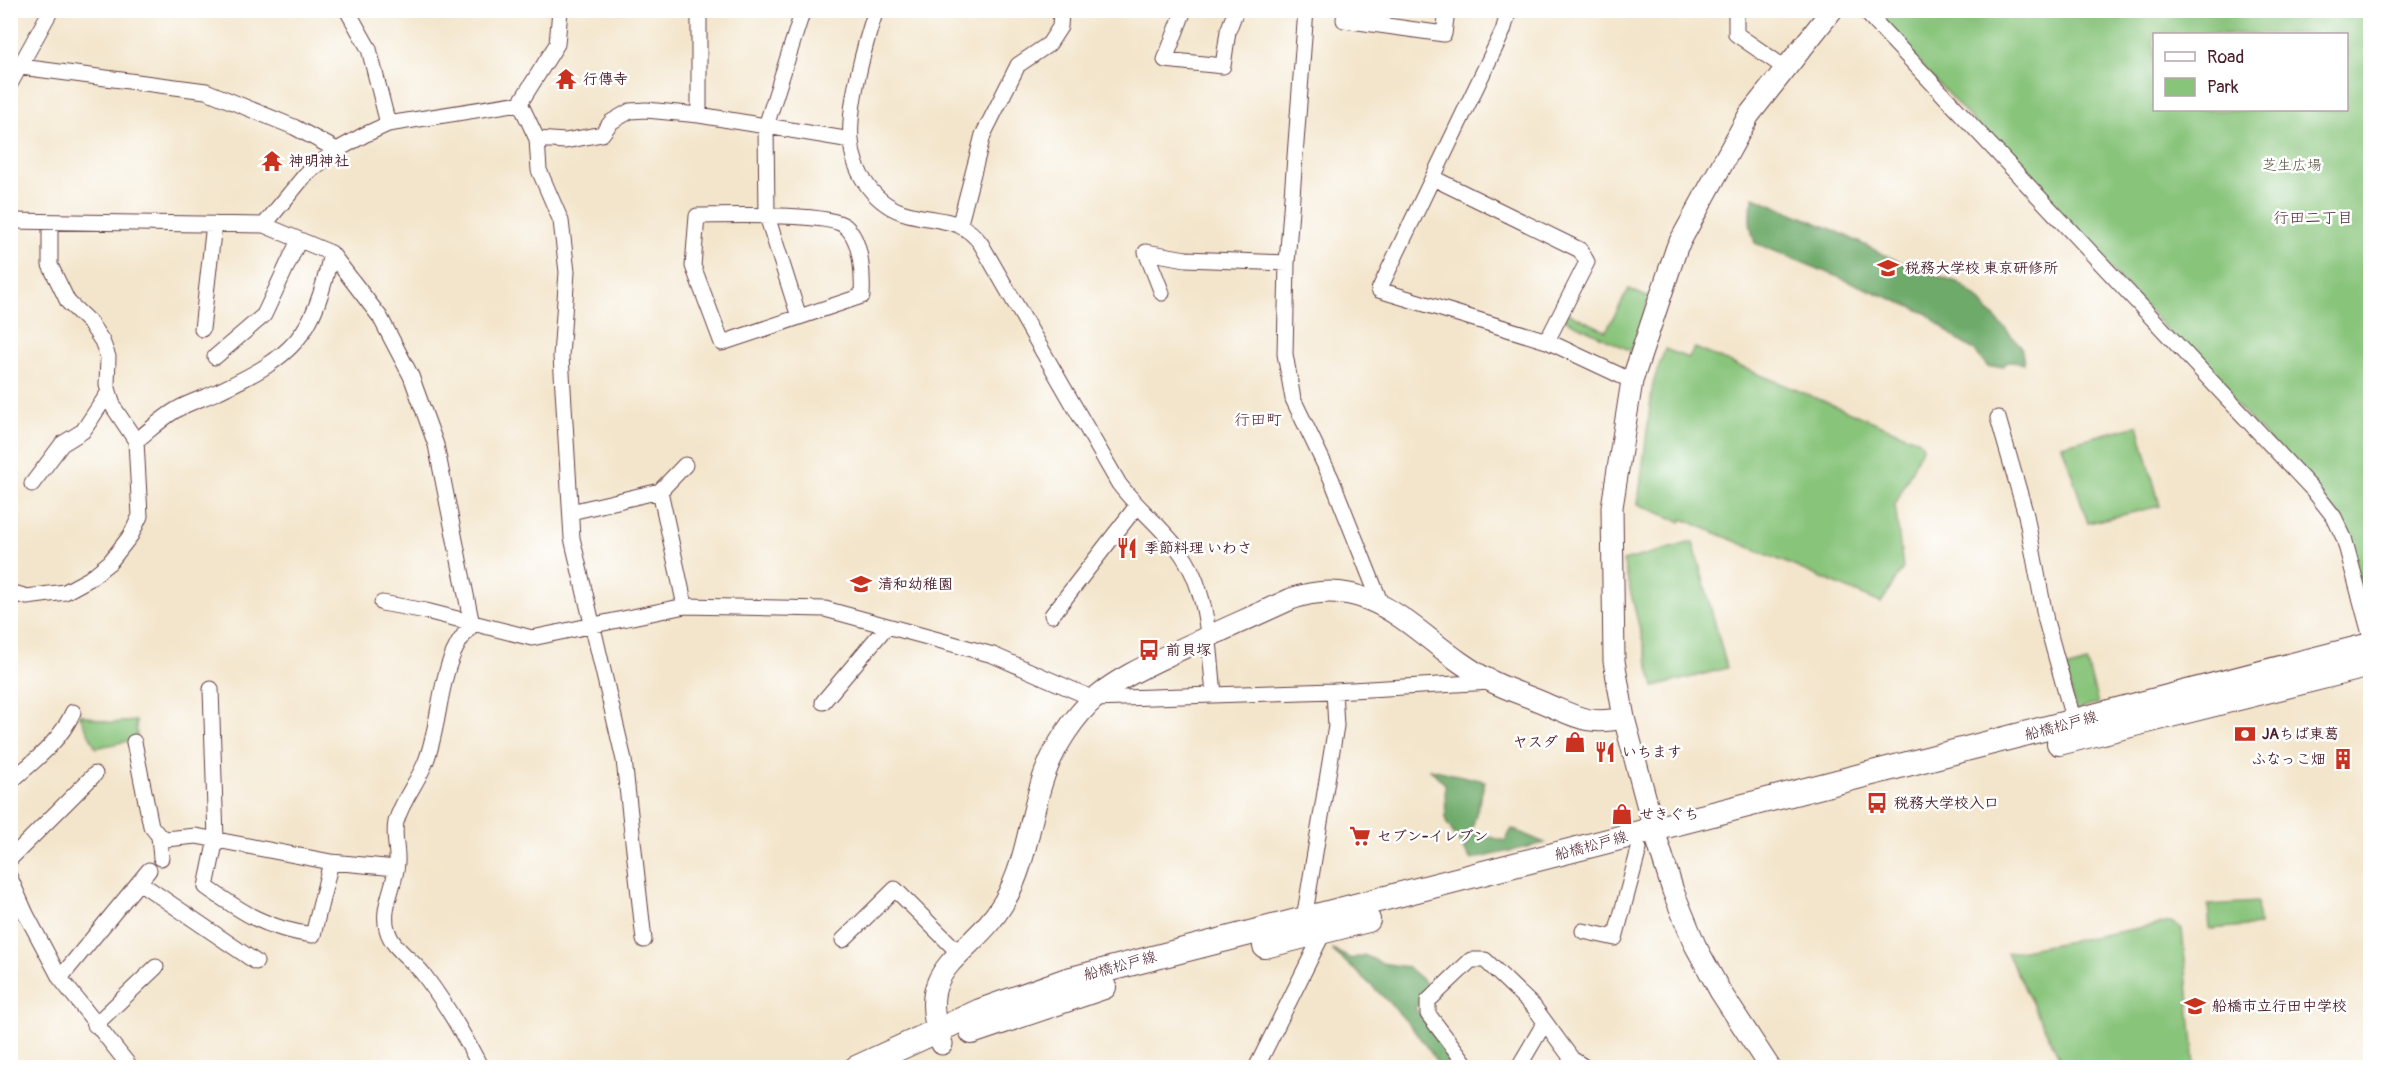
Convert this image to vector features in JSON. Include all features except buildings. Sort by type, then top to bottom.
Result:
[{"type":"main road","name":"船橋松戸線","points":[[1650,841],[2074,722],[2370,645]]},
{"type":"main road","name":"船橋松戸線","points":[[856,1068],[939,1037],[1314,925],[2370,665]]},
{"type":"main road","name":"船橋松戸線","points":[[893,1067],[939,1037]]},
{"type":"street","points":[[10,84],[51,10]]},
{"type":"street","points":[[347,10],[369,49],[388,124]]},
{"type":"street","points":[[264,225],[306,174],[337,150],[388,124],[520,103],[557,44],[560,10]]},
{"type":"street","points":[[699,10],[699,115]]},
{"type":"street","points":[[799,317],[767,216],[766,126],[803,10]]},
{"type":"street","points":[[876,10],[856,92],[851,140],[858,164],[876,199],[889,207],[907,214],[960,224],[973,232],[1119,484],[1136,507],[1178,549],[1195,576],[1209,636],[1214,694]]},
{"type":"street","points":[[960,224],[983,135],[1018,65],[1049,44],[1060,27],[1061,10]]},
{"type":"street","points":[[1184,10],[1165,60],[1223,66],[1228,31],[1236,10]]},
{"type":"street","points":[[1306,10],[1287,263],[1285,354],[1293,399],[1331,478],[1381,604]]},
{"type":"street","points":[[1345,10],[1344,20],[1444,34],[1447,10]]},
{"type":"street","points":[[1509,10],[1503,31],[1379,290],[1547,341],[1632,381]]},
{"type":"street","points":[[1736,10],[1736,34],[1785,68]]},
{"type":"street","points":[[1770,1068],[1720,991],[1695,945],[1650,841],[1614,661],[1612,507],[1632,381],[1677,247],[1749,115],[1832,10]]},
{"type":"street","points":[[1864,10],[2313,490],[2334,517],[2344,538],[2370,634]]},
{"type":"street","points":[[21,67],[206,91],[294,127],[337,150]]},
{"type":"street","points":[[520,103],[537,139],[539,170],[561,221],[567,272],[561,356],[572,538],[624,760],[644,940]]},
{"type":"street","points":[[537,139],[565,141],[602,134],[611,122],[630,111],[699,115],[851,140]]},
{"type":"street","points":[[1433,178],[1580,250],[1587,262],[1547,341]]},
{"type":"street","points":[[697,216],[767,216],[837,220],[848,228],[864,266],[862,296],[722,343],[693,266],[697,216]]},
{"type":"street","points":[[10,221],[264,225],[331,253],[380,317],[411,376],[436,445],[472,625],[455,649],[427,760],[399,814],[394,837],[398,861],[385,918],[389,935],[402,954],[422,972],[456,1021],[481,1068]]},
{"type":"street","points":[[10,592],[27,597],[65,592],[89,579],[110,562],[131,535],[140,516],[136,441],[114,408],[106,385],[108,357],[102,341],[90,323],[68,303],[50,265],[50,222]]},
{"type":"street","points":[[202,329],[214,224]]},
{"type":"street","points":[[215,357],[264,315],[299,240]]},
{"type":"street","points":[[1162,293],[1146,252],[1186,259],[1287,263]]},
{"type":"street","points":[[136,441],[176,410],[260,372],[291,349],[305,331],[323,290],[331,253]]},
{"type":"street","points":[[32,484],[62,444],[83,431],[109,392]]},
{"type":"street","points":[[1998,418],[2025,515],[2046,621],[2074,722]]},
{"type":"street","points":[[570,512],[660,491],[685,465]]},
{"type":"street","points":[[660,491],[685,606]]},
{"type":"street","points":[[1052,615],[1136,507]]},
{"type":"street","points":[[939,1037],[933,1020],[935,986],[942,973],[996,913],[1012,889],[1024,858],[1032,812],[1046,771],[1062,739],[1094,699],[1130,675],[1209,636],[1315,591],[1340,592],[1381,604],[1491,682],[1588,722],[1624,718]]},
{"type":"street","points":[[382,603],[426,611],[472,625],[532,638],[685,606],[825,609],[993,655],[1094,699],[1334,691],[1491,682]]},
{"type":"street","points":[[822,702],[886,627]]},
{"type":"street","points":[[211,689],[216,839],[206,887],[249,917],[290,932],[313,935],[331,862]]},
{"type":"street","points":[[1256,1068],[1314,925],[1336,726],[1334,691]]},
{"type":"street","points":[[10,782],[56,741],[73,712]]},
{"type":"street","points":[[134,742],[151,826],[159,836],[166,839],[196,836],[331,862],[396,868]]},
{"type":"street","points":[[10,859],[95,774]]},
{"type":"street","points":[[159,836],[161,858]]},
{"type":"street","points":[[1583,931],[1615,938],[1650,841]]},
{"type":"street","points":[[60,978],[144,876],[256,962]]},
{"type":"street","points":[[10,878],[60,978],[131,1068]]},
{"type":"street","points":[[843,940],[895,889],[959,953]]},
{"type":"street","points":[[1468,1068],[1428,1014],[1428,1001],[1471,960],[1485,960],[1534,1007],[1572,1059],[1586,1068]]},
{"type":"street","points":[[95,1025],[156,967]]},
{"type":"street","points":[[1518,1068],[1545,1022]]},
{"type":"green space","name":"芝生広場","points":[[1871,11],[2370,11],[2370,617],[2338,515]]},
{"type":"green space","points":[[1754,197],[1836,231],[1899,262],[1959,283],[1976,297],[2021,346],[2024,363],[2008,362],[2003,366],[1988,367],[1974,350],[1959,341],[1926,313],[1755,243],[1750,220]]},
{"type":"green space","points":[[1629,289],[1649,298],[1631,351],[1564,319],[1567,312],[1606,331]]},
{"type":"green space","points":[[1695,348],[1918,440],[1923,446],[1895,505],[1903,568],[1881,603],[1683,519],[1681,522],[1638,504],[1653,383],[1665,349],[1688,358]]},
{"type":"green space","points":[[2138,425],[2160,506],[2088,523],[2062,445]]},
{"type":"green space","points":[[1693,542],[1727,668],[1654,687],[1623,561]]},
{"type":"green space","points":[[2087,663],[2098,704],[2076,710],[2065,669]]},
{"type":"green space","points":[[79,714],[111,723],[136,721],[137,739],[96,748]]},
{"type":"green space","points":[[1430,769],[1485,781],[1471,832],[1505,841],[1512,829],[1545,843],[1471,860],[1446,822],[1445,784]]},
{"type":"green space","points":[[2257,902],[2259,925],[2210,929],[2208,905]]},
{"type":"green space","points":[[2171,922],[2182,929],[2195,1067],[2064,1067],[2007,953]]},
{"type":"green space","points":[[1331,949],[1351,959],[1364,955],[1381,963],[1407,967],[1432,988],[1415,1008],[1460,1067],[1440,1067],[1404,1019]]},
{"type":"place","name":"行傳寺","points":[[566,79]]},
{"type":"place","name":"神明神社","points":[[272,161]]},
{"type":"place","name":"税務大学校 東京研修所","points":[[1888,268]]},
{"type":"place","name":"季節料理 いわさ","points":[[1127,548]]},
{"type":"place","name":"清和幼稚園","points":[[861,584]]},
{"type":"place","name":"前貝塚","points":[[1149,650]]},
{"type":"place","name":"JAちば東葛","points":[[2245,734]]},
{"type":"place","name":"ヤスダ","points":[[1575,742]]},
{"type":"place","name":"いちます","points":[[1605,752]]},
{"type":"place","name":"ふなっこ畑","points":[[2343,759]]},
{"type":"place","name":"税務大学校入口","points":[[1877,803]]},
{"type":"place","name":"せきぐち","points":[[1622,814]]},
{"type":"place","name":"セブン-イレブン","points":[[1360,836]]},
{"type":"place","name":"船橋市立行田中学校","points":[[2195,1006]]},
{"type":"district","name":"行田二丁目","points":[[2313,218]]},
{"type":"district","name":"行田町","points":[[1258,420]]}]
